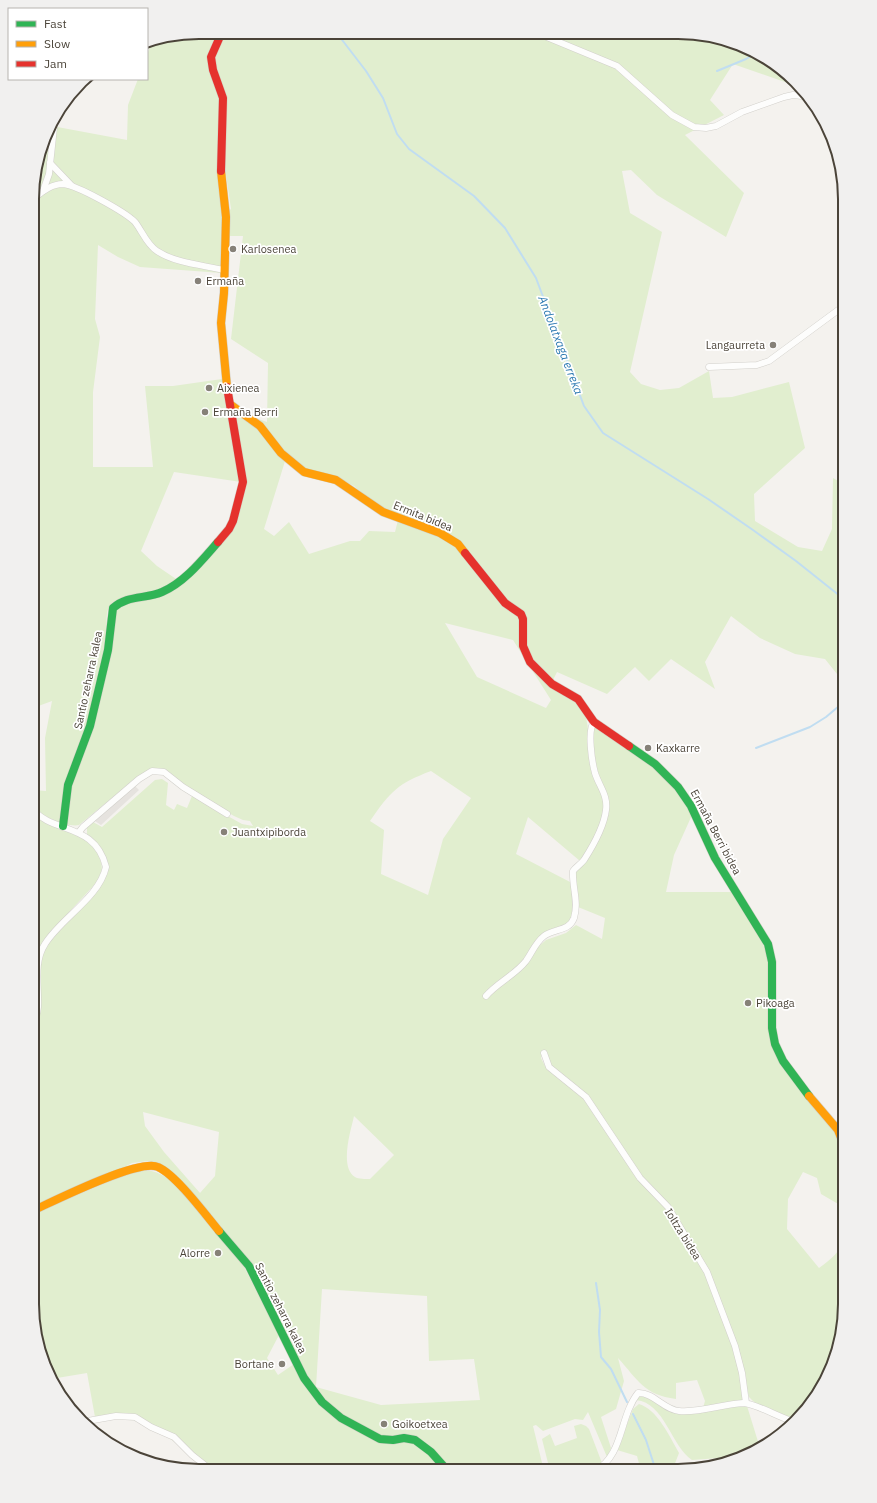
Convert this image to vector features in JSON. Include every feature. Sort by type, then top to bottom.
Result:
[{"type":"street","points":[[219,39],[211,57],[213,70],[223,98],[220,151],[221,179],[226,217],[221,323],[226,376],[232,409]]},
{"type":"street","points":[[551,39],[616,66],[672,115],[694,127],[706,128],[716,126],[742,112],[784,97],[793,95],[800,96]]},
{"type":"street","points":[[42,191],[50,174],[53,132]]},
{"type":"street","points":[[50,163],[71,185],[113,207],[133,221],[155,250],[162,255],[224,270]]},
{"type":"street","points":[[39,194],[57,185],[71,185]]},
{"type":"street","points":[[709,368],[757,365],[769,361],[838,310]]},
{"type":"street","name":"Ermita bidea","points":[[232,409],[260,426],[281,453],[300,470],[310,475],[336,480],[352,489],[383,512],[440,533],[458,544],[505,603],[521,614],[523,619],[524,646],[530,662],[552,684],[578,699],[583,704],[594,722]]},
{"type":"street","name":"Santio zeharra kalea","points":[[63,826],[68,785],[90,726],[108,645],[113,608],[121,601],[162,592],[186,576],[206,556],[229,529],[233,521],[243,482],[232,409]]},
{"type":"street","points":[[486,996],[497,984],[522,965],[544,936],[563,930],[574,918],[576,902],[573,871],[587,854],[602,825],[607,808],[605,793],[597,779],[592,760],[590,729],[594,722]]},
{"type":"street","name":"Ermaña Berri bidea","points":[[594,722],[655,764],[678,786],[691,806],[715,858],[768,944],[772,962],[772,1028],[776,1044],[783,1061],[822,1113],[838,1130]]},
{"type":"street","points":[[79,832],[83,826],[139,779],[146,774],[158,770],[164,772],[183,788],[227,814]]},
{"type":"street","points":[[39,815],[42,818],[79,832],[93,844],[100,853],[106,867],[104,874],[85,900],[45,943],[39,963]]},
{"type":"street","name":"Ioltza bidea","points":[[544,1053],[549,1067],[586,1096],[640,1178],[668,1207],[707,1272],[735,1346],[742,1373],[746,1403]]},
{"type":"street","name":"Santio zeharra kalea","points":[[39,1208],[129,1169],[144,1165],[158,1167],[180,1185],[248,1266],[304,1378],[322,1402],[341,1418],[368,1434],[380,1439],[393,1440],[404,1438],[415,1440],[431,1452],[442,1464]]},
{"type":"street","points":[[604,1464],[610,1459],[631,1406],[638,1393],[644,1393],[666,1407],[680,1411],[702,1410],[746,1403],[789,1419]]},
{"type":"street","points":[[90,1421],[116,1416],[134,1417],[151,1427],[174,1437],[203,1464]]},
{"type":"green space","points":[[188,39],[689,39],[720,44],[749,55],[767,66],[788,83],[733,64],[710,100],[724,115],[685,135],[744,193],[726,237],[657,195],[631,170],[622,171],[630,213],[662,232],[630,372],[641,384],[660,390],[679,388],[709,371],[713,398],[732,397],[789,382],[805,448],[754,494],[755,521],[798,547],[822,551],[832,529],[833,478],[838,481],[838,675],[825,659],[795,654],[760,638],[731,616],[705,662],[715,689],[671,659],[649,681],[635,667],[607,694],[557,672],[550,686],[574,699],[580,705],[587,720],[590,762],[605,802],[602,820],[595,838],[580,861],[528,817],[516,854],[572,883],[574,901],[573,915],[569,923],[563,927],[545,933],[536,942],[527,957],[520,964],[486,991],[489,996],[499,986],[522,970],[538,947],[546,940],[566,933],[576,925],[602,939],[605,918],[578,907],[575,878],[576,872],[584,864],[608,814],[606,793],[598,777],[594,762],[593,731],[595,726],[641,759],[654,766],[679,792],[692,815],[674,855],[666,892],[733,892],[762,941],[769,962],[771,973],[770,1028],[774,1046],[794,1081],[819,1113],[834,1128],[838,1135],[838,1204],[821,1194],[817,1178],[803,1172],[788,1199],[787,1229],[819,1268],[838,1251],[838,1315],[833,1346],[817,1384],[798,1410],[791,1417],[765,1409],[749,1397],[736,1341],[718,1299],[708,1270],[668,1204],[641,1176],[590,1100],[569,1079],[550,1065],[545,1053],[542,1053],[541,1058],[545,1066],[576,1090],[586,1101],[640,1180],[666,1208],[706,1273],[734,1348],[744,1395],[742,1401],[703,1408],[705,1401],[697,1380],[676,1383],[676,1399],[656,1394],[642,1385],[618,1358],[624,1381],[616,1409],[601,1417],[611,1448],[607,1457],[588,1412],[583,1420],[575,1419],[543,1431],[536,1425],[533,1426],[542,1464],[447,1464],[433,1449],[414,1438],[382,1437],[367,1429],[359,1432],[381,1442],[413,1443],[430,1453],[439,1464],[205,1464],[139,1416],[123,1413],[95,1417],[87,1373],[57,1378],[55,1375],[44,1346],[39,1315],[39,1211],[134,1171],[140,1170],[152,1171],[163,1175],[178,1186],[238,1255],[279,1335],[267,1358],[278,1375],[294,1364],[301,1379],[304,1373],[286,1332],[273,1313],[249,1264],[221,1227],[170,1172],[161,1165],[148,1161],[132,1163],[108,1176],[39,1206],[39,816],[87,840],[97,853],[102,867],[98,881],[57,925],[58,931],[89,899],[102,880],[105,871],[106,862],[87,834],[87,827],[93,822],[102,827],[155,780],[162,779],[168,783],[166,805],[174,810],[177,804],[187,808],[192,796],[242,824],[253,826],[250,821],[234,816],[182,785],[165,770],[151,769],[140,775],[79,825],[68,825],[62,823],[39,812],[39,790],[46,791],[45,738],[52,701],[39,706],[40,178],[47,147],[56,127],[127,140],[128,105],[138,80],[148,80],[148,52],[150,46]],"holes":[[[209,59],[213,59],[225,92],[223,154],[231,209],[223,215],[218,185],[220,104],[218,90],[211,73]],[[223,236],[243,236],[231,339],[268,363],[267,422],[235,411],[246,483],[236,521],[206,559],[182,583],[157,566],[141,551],[174,472],[241,482],[222,379],[173,386],[145,386],[153,467],[93,467],[93,392],[100,337],[95,319],[98,245],[118,257],[140,267],[222,273]],[[286,458],[311,476],[331,474],[354,486],[371,501],[394,514],[398,520],[395,532],[369,531],[360,541],[350,541],[309,554],[289,522],[274,536],[264,529]],[[139,595],[139,599],[125,603],[121,606],[115,614],[107,631],[107,613],[112,603],[122,598]],[[445,623],[513,640],[551,700],[546,708],[477,677]],[[431,771],[471,798],[443,839],[428,895],[381,874],[384,830],[370,821],[390,795],[402,785]],[[143,1112],[219,1132],[215,1176],[200,1193],[164,1152],[145,1126]],[[354,1116],[394,1155],[370,1179],[356,1178],[350,1172],[348,1165],[347,1148]],[[322,1289],[427,1296],[429,1361],[474,1359],[480,1400],[381,1405],[316,1387]]]},
{"type":"green space","points":[[639,1396],[645,1396],[671,1412],[747,1406],[758,1443],[725,1458],[692,1460],[678,1445],[661,1417],[654,1409],[646,1403],[636,1400]]},
{"type":"green space","points":[[639,1404],[646,1407],[657,1417],[679,1453],[675,1464],[639,1464],[637,1456],[617,1450],[633,1409]]},
{"type":"green space","points":[[581,1424],[589,1429],[602,1463],[548,1464],[542,1439],[550,1434],[555,1446],[577,1438],[574,1426]]},
{"type":"shaded area","points":[[134,785],[139,790],[101,825],[95,821]]},
{"type":"waterway","name":"Andolatxaga erreka","points":[[341,39],[366,71],[383,98],[397,134],[409,149],[474,196],[505,228],[536,278],[584,406],[603,433],[708,499],[796,561],[838,594]]},
{"type":"waterway","points":[[717,71],[751,56]]},
{"type":"waterway","points":[[756,748],[810,727],[826,717],[838,707]]},
{"type":"waterway","points":[[596,1283],[600,1310],[599,1332],[601,1357],[611,1369],[627,1402]]},
{"type":"waterway","points":[[633,1414],[646,1440],[654,1464]]},
{"type":"traffic: fast","points":[[63,826],[68,785],[90,726],[108,650],[113,608],[124,601],[156,594],[170,588],[186,577],[218,542]]},
{"type":"traffic: fast","points":[[629,746],[655,764],[678,787],[691,806],[715,858],[768,944],[772,962],[772,1028],[775,1044],[783,1061],[809,1096]]},
{"type":"traffic: fast","points":[[219,1231],[249,1266],[304,1378],[322,1402],[341,1418],[380,1439],[393,1440],[404,1438],[415,1440],[431,1452],[442,1464]]},
{"type":"traffic: slow","points":[[221,171],[226,217],[224,293],[221,323],[227,387]]},
{"type":"traffic: slow","points":[[231,405],[260,426],[281,453],[304,472],[336,480],[383,512],[440,533],[458,544],[465,553]]},
{"type":"traffic: slow","points":[[809,1096],[838,1130]]},
{"type":"traffic: slow","points":[[39,1208],[116,1174],[148,1166],[158,1167],[165,1171],[182,1186],[219,1231]]},
{"type":"traffic: jam","points":[[219,39],[211,57],[213,70],[223,98],[221,171]]},
{"type":"traffic: jam","points":[[218,542],[229,529],[233,521],[243,482],[227,387]]},
{"type":"traffic: jam","points":[[465,553],[505,603],[521,614],[523,619],[523,646],[530,662],[552,684],[578,699],[594,722],[629,746]]},
{"type":"place","name":"Karlosenea","points":[[233,249]]},
{"type":"place","name":"Ermaña","points":[[198,281]]},
{"type":"place","name":"Langaurreta","points":[[773,345]]},
{"type":"place","name":"Aixienea","points":[[209,388]]},
{"type":"place","name":"Ermaña Berri","points":[[205,412]]},
{"type":"place","name":"Kaxkarre","points":[[648,748]]},
{"type":"place","name":"Juantxipiborda","points":[[224,832]]},
{"type":"place","name":"Pikoaga","points":[[748,1003]]},
{"type":"place","name":"Alorre","points":[[218,1253]]},
{"type":"place","name":"Bortane","points":[[282,1364]]},
{"type":"place","name":"Goikoetxea","points":[[384,1424]]}]
